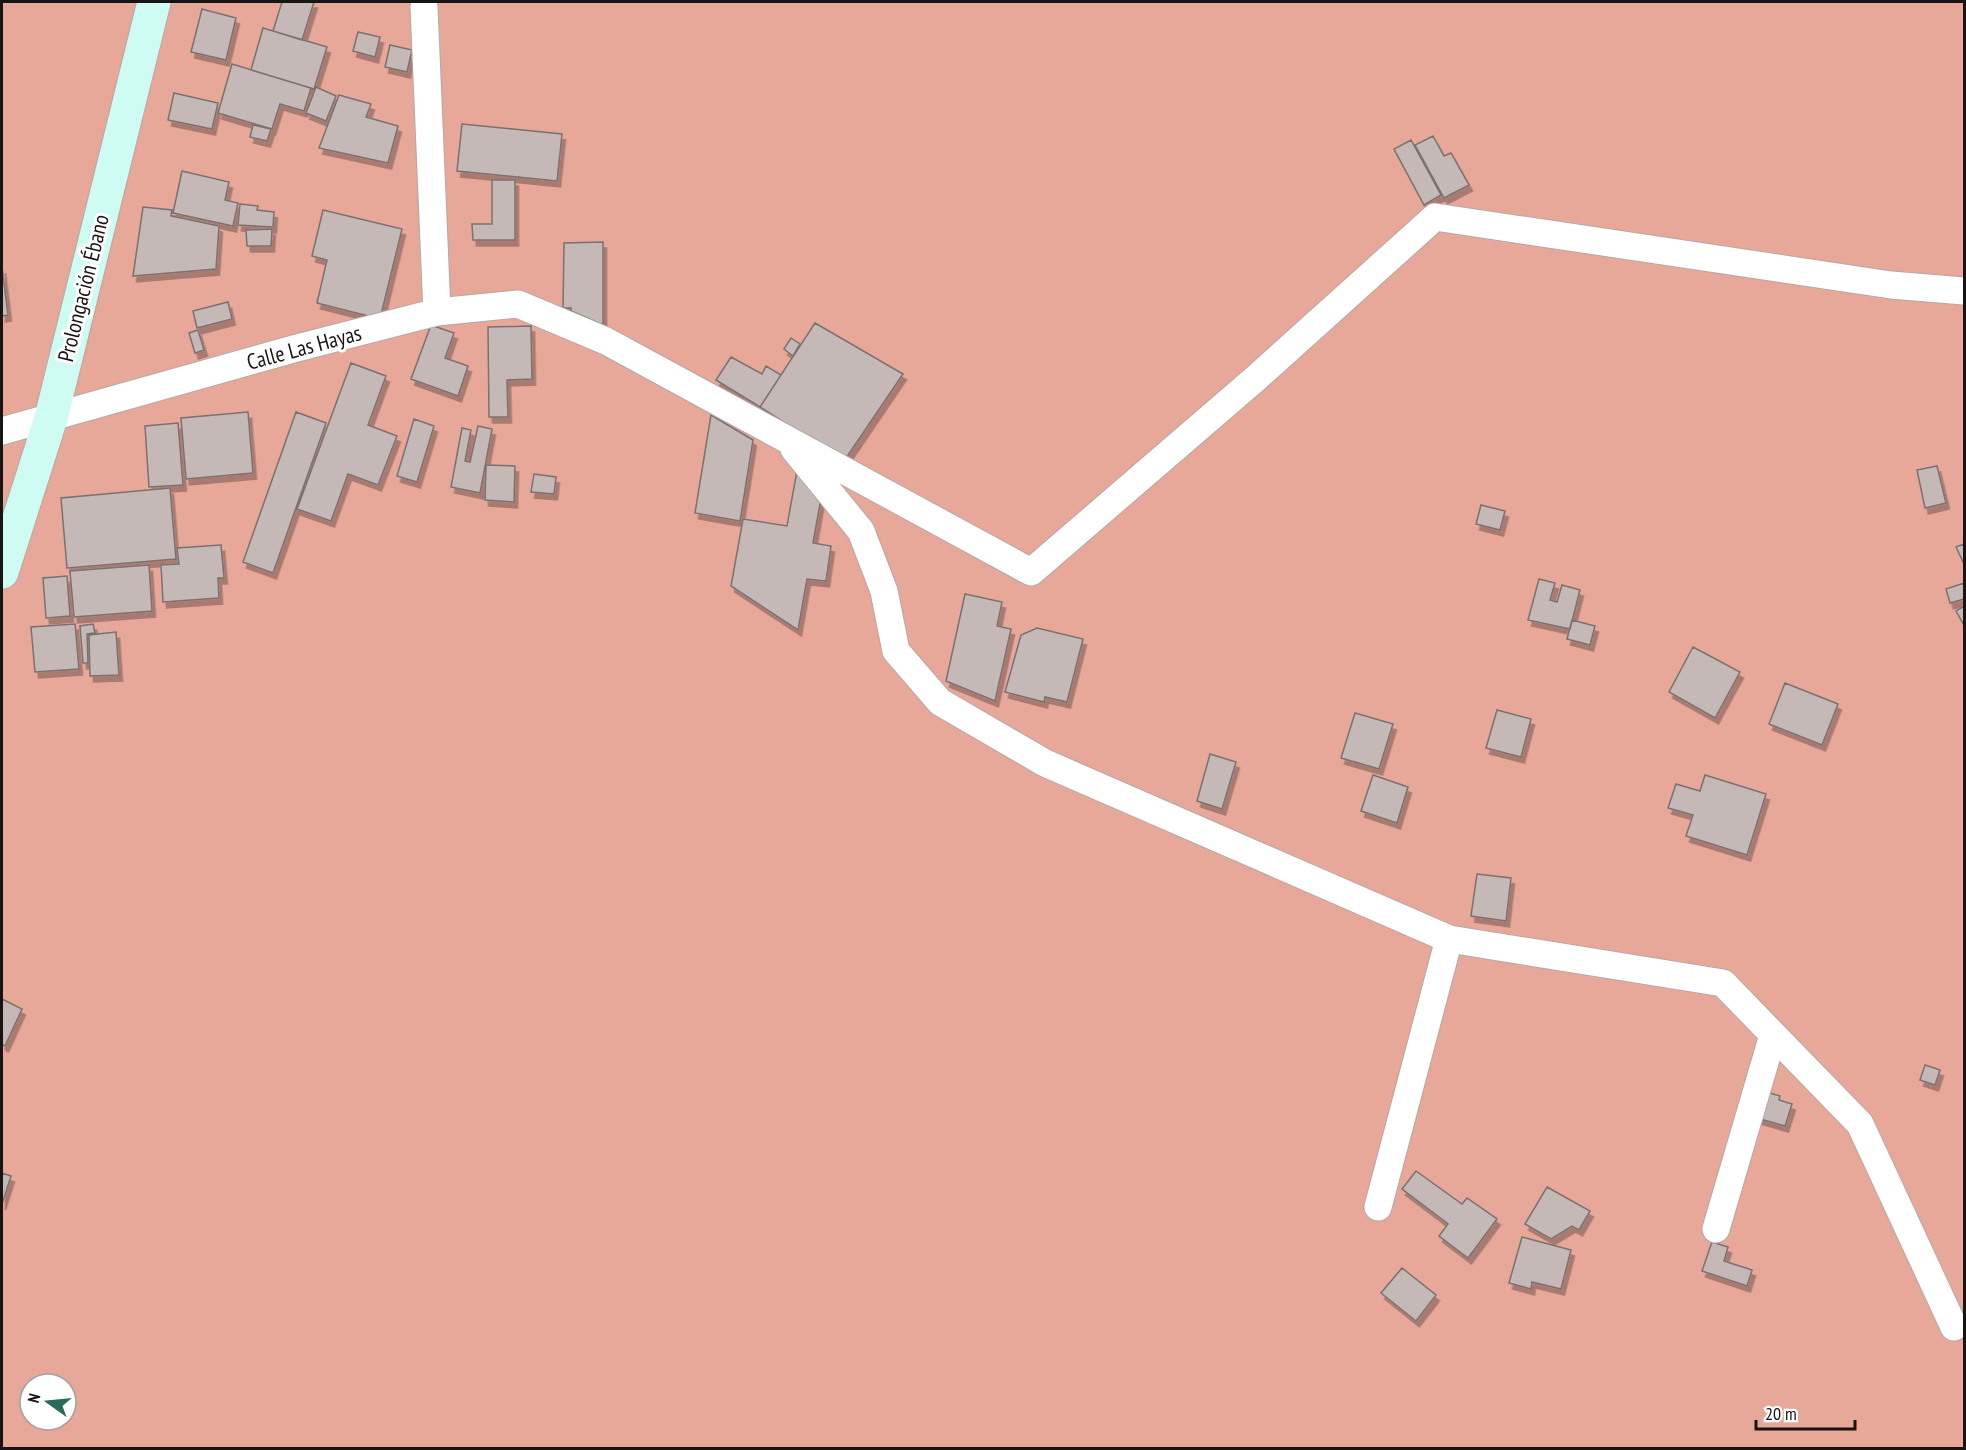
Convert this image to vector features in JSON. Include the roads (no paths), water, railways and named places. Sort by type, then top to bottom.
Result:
[{"type":"street","name":"Prolongación Ébano","points":[[2,572],[51,418],[154,2]]},
{"type":"street","points":[[424,7],[437,312]]},
{"type":"street","name":"Calle Las Hayas","points":[[2,431],[297,348],[437,312],[519,304],[606,341],[1031,572],[1255,379],[1435,217],[1891,285],[1965,291]]},
{"type":"street","points":[[786,439],[861,531],[884,591],[896,651],[940,702],[1045,763],[1449,939],[1723,983],[1860,1124],[1954,1327]]},
{"type":"street","points":[[1378,1207],[1449,939]]},
{"type":"street","points":[[1716,1229],[1773,1035]]}]
